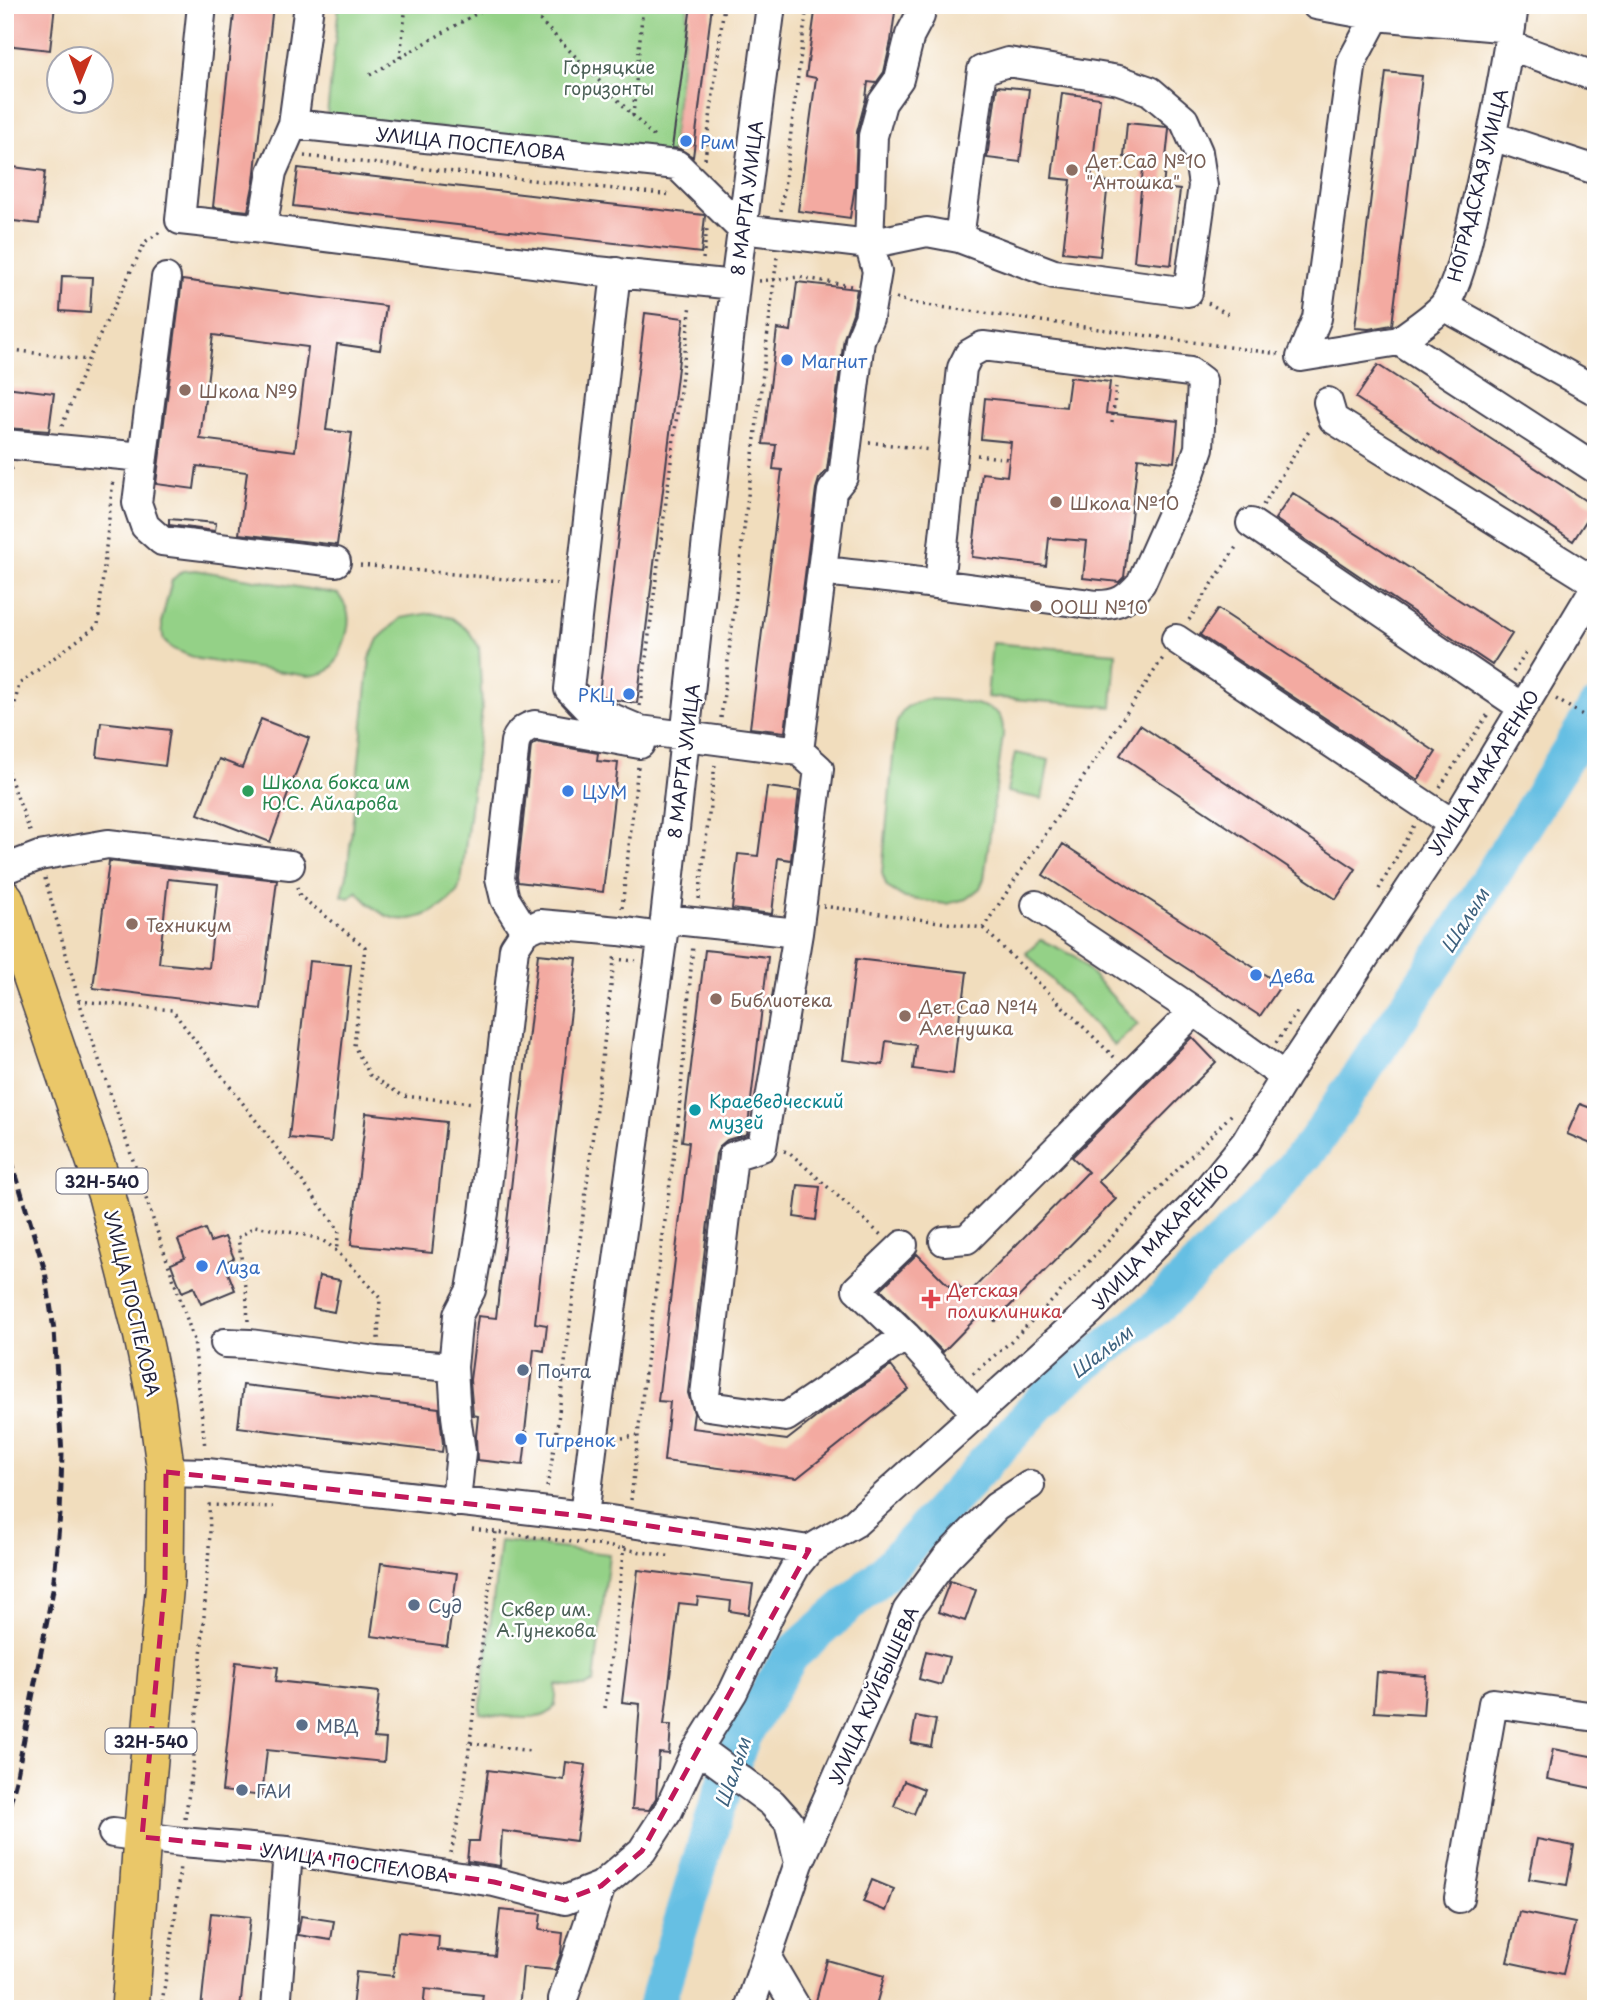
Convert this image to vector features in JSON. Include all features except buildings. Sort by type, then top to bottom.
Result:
[{"type":"main road","name":"УЛИЦА ПОСПЕЛОВА","points":[[5,899],[107,1196],[142,1333],[156,1400],[166,1472],[164,1582],[128,1835],[130,2009]]},
{"type":"street","points":[[202,5],[180,220],[616,272],[736,283]]},
{"type":"street","points":[[262,229],[272,172],[293,124],[309,5]]},
{"type":"street","name":"8 МАРТА УЛИЦА","points":[[584,1516],[687,738],[742,229],[771,5]]},
{"type":"street","points":[[799,751],[832,491],[843,477],[860,340],[869,318],[877,271],[869,244],[873,136],[882,103],[899,79],[910,35],[920,16],[922,5]]},
{"type":"street","points":[[1316,5],[1376,16],[1511,26],[1596,77]]},
{"type":"street","points":[[1301,357],[1317,317],[1352,61],[1376,16]]},
{"type":"street","name":"НОГРАДСКАЯ УЛИЦА","points":[[1399,341],[1444,306],[1452,290],[1465,252],[1492,136],[1511,26]]},
{"type":"street","points":[[742,229],[869,244],[927,232],[959,238],[1054,274],[1188,292],[1203,186],[1198,152],[1184,120],[1150,91],[1119,80],[1009,62],[982,69],[959,238]]},
{"type":"street","name":"УЛИЦА ПОСПЕЛОВА","points":[[293,124],[677,165],[742,229]]},
{"type":"street","points":[[1492,136],[1596,170]]},
{"type":"street","points":[[616,272],[569,689],[586,707],[640,737]]},
{"type":"street","points":[[166,278],[137,503],[145,526],[162,541],[336,562]]},
{"type":"street","points":[[1444,306],[1596,391]]},
{"type":"street","points":[[1301,357],[1399,341],[1596,469]]},
{"type":"street","points":[[822,571],[1097,604],[1111,605],[1129,597],[1141,583],[1199,448],[1202,381],[1190,372],[983,346],[969,354],[962,368],[939,584]]},
{"type":"street","points":[[1328,402],[1333,419],[1596,585]]},
{"type":"street","points":[[5,444],[143,457]]},
{"type":"street","points":[[1251,523],[1512,700]]},
{"type":"street","name":"УЛИЦА МАКАРЕНКО","points":[[809,1550],[855,1523],[1091,1310],[1197,1202],[1246,1142],[1275,1070],[1452,824],[1512,700],[1596,585]]},
{"type":"street","points":[[1176,639],[1452,824]]},
{"type":"street","points":[[525,931],[505,899],[499,867],[513,754],[517,735],[528,727],[535,725],[640,737],[687,738],[799,751],[819,769],[803,904],[762,1147],[733,1156],[705,1395],[708,1406],[786,1416],[906,1336]]},
{"type":"street","points":[[5,869],[39,856],[108,844],[290,865]]},
{"type":"street","points":[[1036,905],[1194,1011],[1275,1070]]},
{"type":"street","points":[[457,1502],[461,1452],[453,1367],[458,1315],[471,1290],[484,1213],[513,947],[525,931],[540,924],[619,931],[663,928],[696,922],[798,933]]},
{"type":"street","points":[[944,1241],[967,1239],[1194,1011]]},
{"type":"street","points":[[901,1248],[857,1289],[906,1336],[977,1413]]},
{"type":"street","points":[[237,1344],[453,1367]]},
{"type":"street","points":[[166,1472],[207,1474],[584,1516],[626,1536],[809,1550]]},
{"type":"street","name":"УЛИЦА КУЙБЫШЕВА","points":[[750,2009],[799,1863],[887,1665],[907,1611],[946,1558],[979,1524],[996,1507],[1030,1485]]},
{"type":"street","points":[[555,2005],[601,1886],[642,1851],[668,1811],[698,1748],[733,1692],[772,1609],[796,1566],[809,1550]]},
{"type":"street","points":[[1459,1898],[1493,1703],[1596,1717]]},
{"type":"street","points":[[698,1748],[753,1787],[789,1822],[799,1863]]},
{"type":"street","name":"УЛИЦА ПОСПЕЛОВА","points":[[128,1835],[288,1851],[494,1882],[565,1900],[601,1886]]},
{"type":"street","points":[[276,2009],[288,1851]]},
{"type":"street","points":[[767,1958],[797,2009]]},
{"type":"path","points":[[400,58],[406,5]]},
{"type":"path","points":[[370,75],[491,5]]},
{"type":"path","points":[[500,5],[513,8],[519,5]]},
{"type":"path","points":[[525,5],[662,145]]},
{"type":"path","points":[[634,116],[643,5]]},
{"type":"path","points":[[542,1511],[556,1437],[619,931],[650,621],[692,297],[704,256],[709,197],[705,159],[723,5]]},
{"type":"path","points":[[606,1707],[678,1124],[696,922],[807,5]]},
{"type":"path","points":[[280,153],[668,195],[709,197]]},
{"type":"path","points":[[53,449],[88,360],[145,242],[180,220]]},
{"type":"path","points":[[736,283],[800,277],[874,290],[912,303],[1301,357]]},
{"type":"path","points":[[5,348],[88,360]]},
{"type":"path","points":[[983,928],[1176,639],[1328,402]]},
{"type":"path","points":[[5,751],[19,684],[98,625],[113,479]]},
{"type":"path","points":[[336,562],[580,586]]},
{"type":"path","points":[[1374,896],[1409,832],[1512,700],[1533,642]]},
{"type":"path","points":[[1556,700],[1596,723]]},
{"type":"path","points":[[5,764],[39,856],[79,1001],[194,1340],[210,1534],[192,1766],[175,1919],[161,2009]]},
{"type":"path","points":[[290,865],[300,896],[365,947],[354,1046],[370,1075],[403,1096],[496,1105]]},
{"type":"path","points":[[803,904],[983,928],[1131,1073]]},
{"type":"path","points":[[79,1001],[172,1010],[339,1230],[336,1252]]},
{"type":"path","points":[[1275,1070],[1284,1029],[1298,1011]]},
{"type":"path","points":[[955,1390],[1050,1303],[1233,1115],[1240,1103]]},
{"type":"path","points":[[762,1147],[790,1153],[901,1248]]},
{"type":"path","points":[[237,1344],[246,1287],[238,1238],[255,1226],[323,1240],[355,1270],[380,1298],[377,1361]]},
{"type":"path","points":[[209,1504],[284,1507]]},
{"type":"path","points":[[466,1529],[626,1536],[673,1557]]},
{"type":"path","points":[[446,1875],[463,1797],[496,1532]]},
{"type":"path","points":[[471,1742],[531,1751]]},
{"type":"highlighted area","points":[[166,1472],[584,1516],[809,1550],[642,1851],[601,1886],[565,1900],[494,1882],[288,1851],[142,1837],[165,1582]]},
{"type":"green space","name":"Горняцкие горизонты","points":[[339,5],[688,5],[671,155],[327,115]]},
{"type":"green space","points":[[196,570],[338,594],[347,608],[348,627],[344,644],[333,666],[324,673],[308,676],[198,659],[173,649],[164,641],[162,631],[162,619],[172,580],[182,571]]},
{"type":"green space","points":[[431,613],[452,618],[468,630],[479,647],[482,709],[459,888],[455,895],[429,914],[413,919],[397,919],[375,908],[357,891],[349,898],[342,896],[347,875],[370,657],[378,639],[401,618]]},
{"type":"green space","points":[[992,643],[1116,653],[1112,707],[987,697]]},
{"type":"green space","points":[[927,699],[964,702],[984,707],[998,714],[1003,726],[984,879],[980,888],[966,899],[946,904],[905,898],[887,887],[882,873],[896,725],[907,707]]},
{"type":"green space","points":[[1015,753],[1049,760],[1042,799],[1007,792]]},
{"type":"green space","points":[[1041,940],[1075,956],[1138,1024],[1114,1046],[1026,953]]},
{"type":"green space","name":"Сквер им. А.Тунекова","points":[[500,1541],[609,1554],[594,1682],[584,1687],[556,1685],[554,1707],[541,1716],[520,1718],[480,1713]]},
{"type":"waterway","name":"Шалым","points":[[655,2009],[717,1807],[742,1737],[791,1655],[883,1574],[1053,1389],[1155,1309],[1269,1196],[1315,1142],[1455,935],[1596,708]]},
{"type":"railway","points":[[5,1146],[45,1271],[54,1330],[62,1454],[53,1590],[16,1780],[5,1822]]},
{"type":"place","name":"Рим","points":[[686,141]]},
{"type":"place","name":"Дет.Сад №10 \"Антошка\"","points":[[1072,170]]},
{"type":"place","name":"Магнит","points":[[787,360]]},
{"type":"place","name":"Школа №9","points":[[185,390]]},
{"type":"place","name":"Школа №10","points":[[1056,502]]},
{"type":"place","name":"ООШ №10","points":[[1036,606]]},
{"type":"place","name":"РКЦ","points":[[629,694]]},
{"type":"place","name":"Школа бокса им Ю.С. Айларова","points":[[248,791]]},
{"type":"place","name":"ЦУМ","points":[[568,791]]},
{"type":"place","name":"Техникум","points":[[132,924]]},
{"type":"place","name":"Дева","points":[[1256,975]]},
{"type":"place","name":"Библиотека","points":[[716,999]]},
{"type":"place","name":"Дет.Сад №14 Аленушка","points":[[905,1016]]},
{"type":"place","name":"Краеведческий музей","points":[[695,1110]]},
{"type":"place","name":"Лиза","points":[[202,1266]]},
{"type":"place","name":"Детская поликлиника","points":[[931,1299]]},
{"type":"place","name":"Почта","points":[[523,1370]]},
{"type":"place","name":"Тигренок","points":[[521,1439]]},
{"type":"place","name":"Суд","points":[[414,1605]]},
{"type":"place","name":"МВД","points":[[302,1725]]},
{"type":"place","name":"ГАИ","points":[[242,1790]]}]
